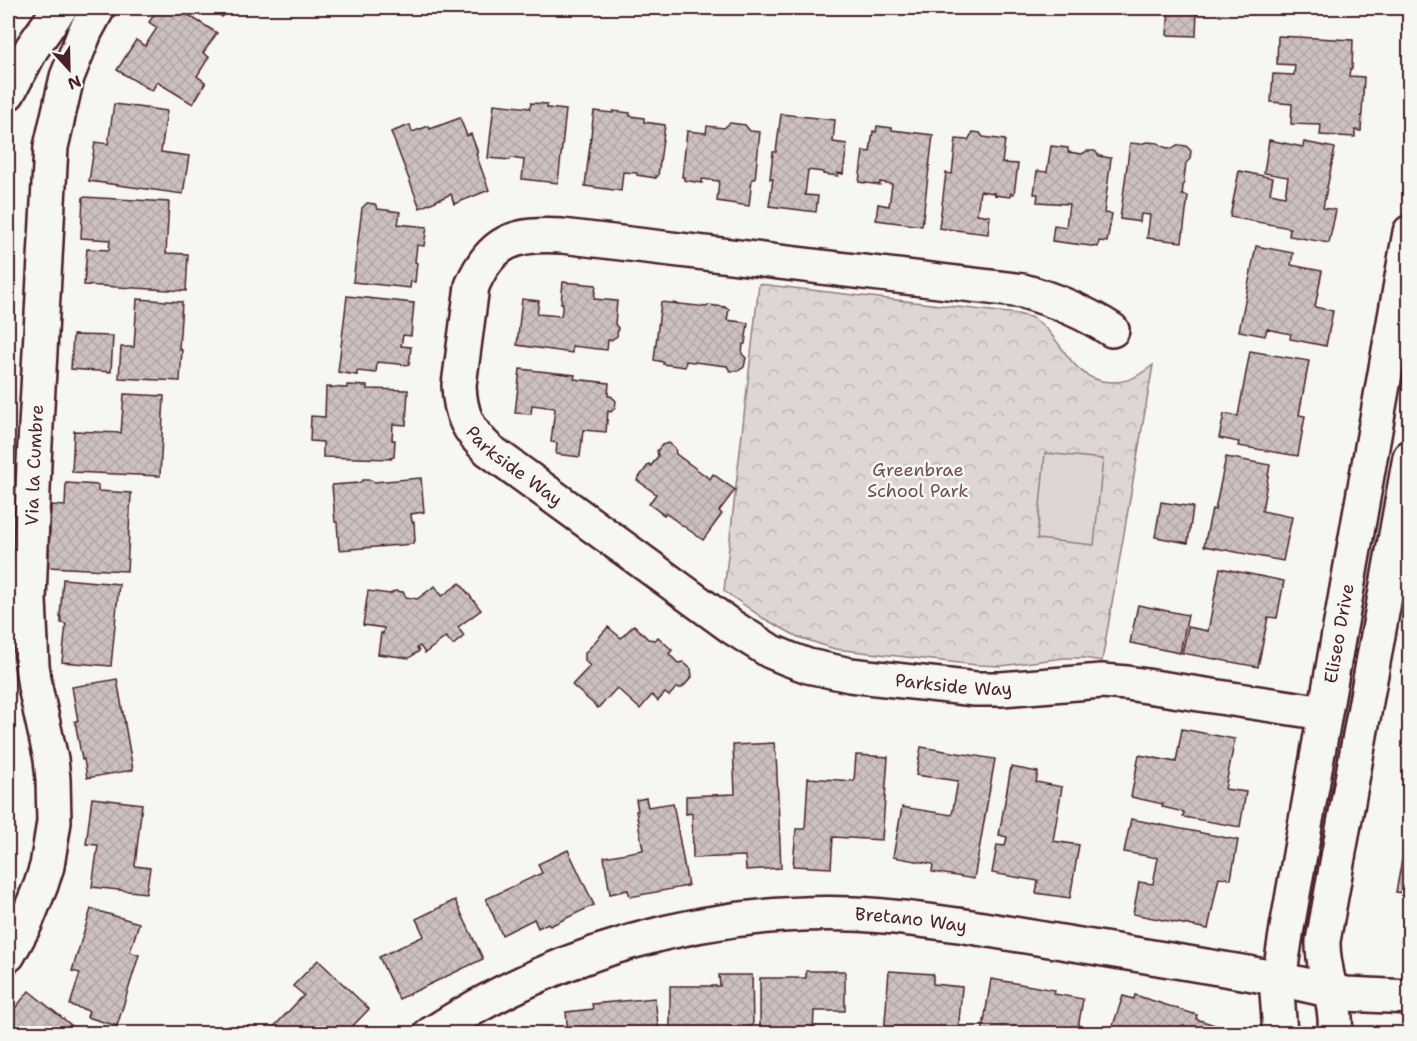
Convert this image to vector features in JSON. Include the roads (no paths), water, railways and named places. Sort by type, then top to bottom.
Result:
[{"type":"street","points":[[8,93],[32,48],[60,8]]},
{"type":"street","name":"Via la Cumbre","points":[[8,955],[25,924],[41,885],[47,866],[54,822],[51,759],[35,687],[28,600],[51,147],[67,77],[85,32],[98,8]]},
{"type":"street","name":"Eliseo Drive","points":[[1280,1034],[1277,992],[1410,232]]},
{"type":"street","name":"Parkside Way","points":[[1112,330],[1071,308],[1023,291],[562,236],[531,235],[514,239],[500,246],[478,271],[472,286],[459,385],[460,401],[470,429],[489,450],[732,627],[770,651],[798,663],[850,675],[975,689],[1102,681],[1127,683],[1324,713]]},
{"type":"street","points":[[1335,1034],[1334,1002],[1322,954],[1323,941],[1410,457]]},
{"type":"street","name":"Bretano Way","points":[[431,1034],[479,1004],[512,987],[546,971],[608,948],[705,924],[778,915],[852,914],[925,920],[1248,973],[1346,994],[1410,997]]},
{"type":"park label","name":"Greenbrae School Park","points":[[918,480]]}]
